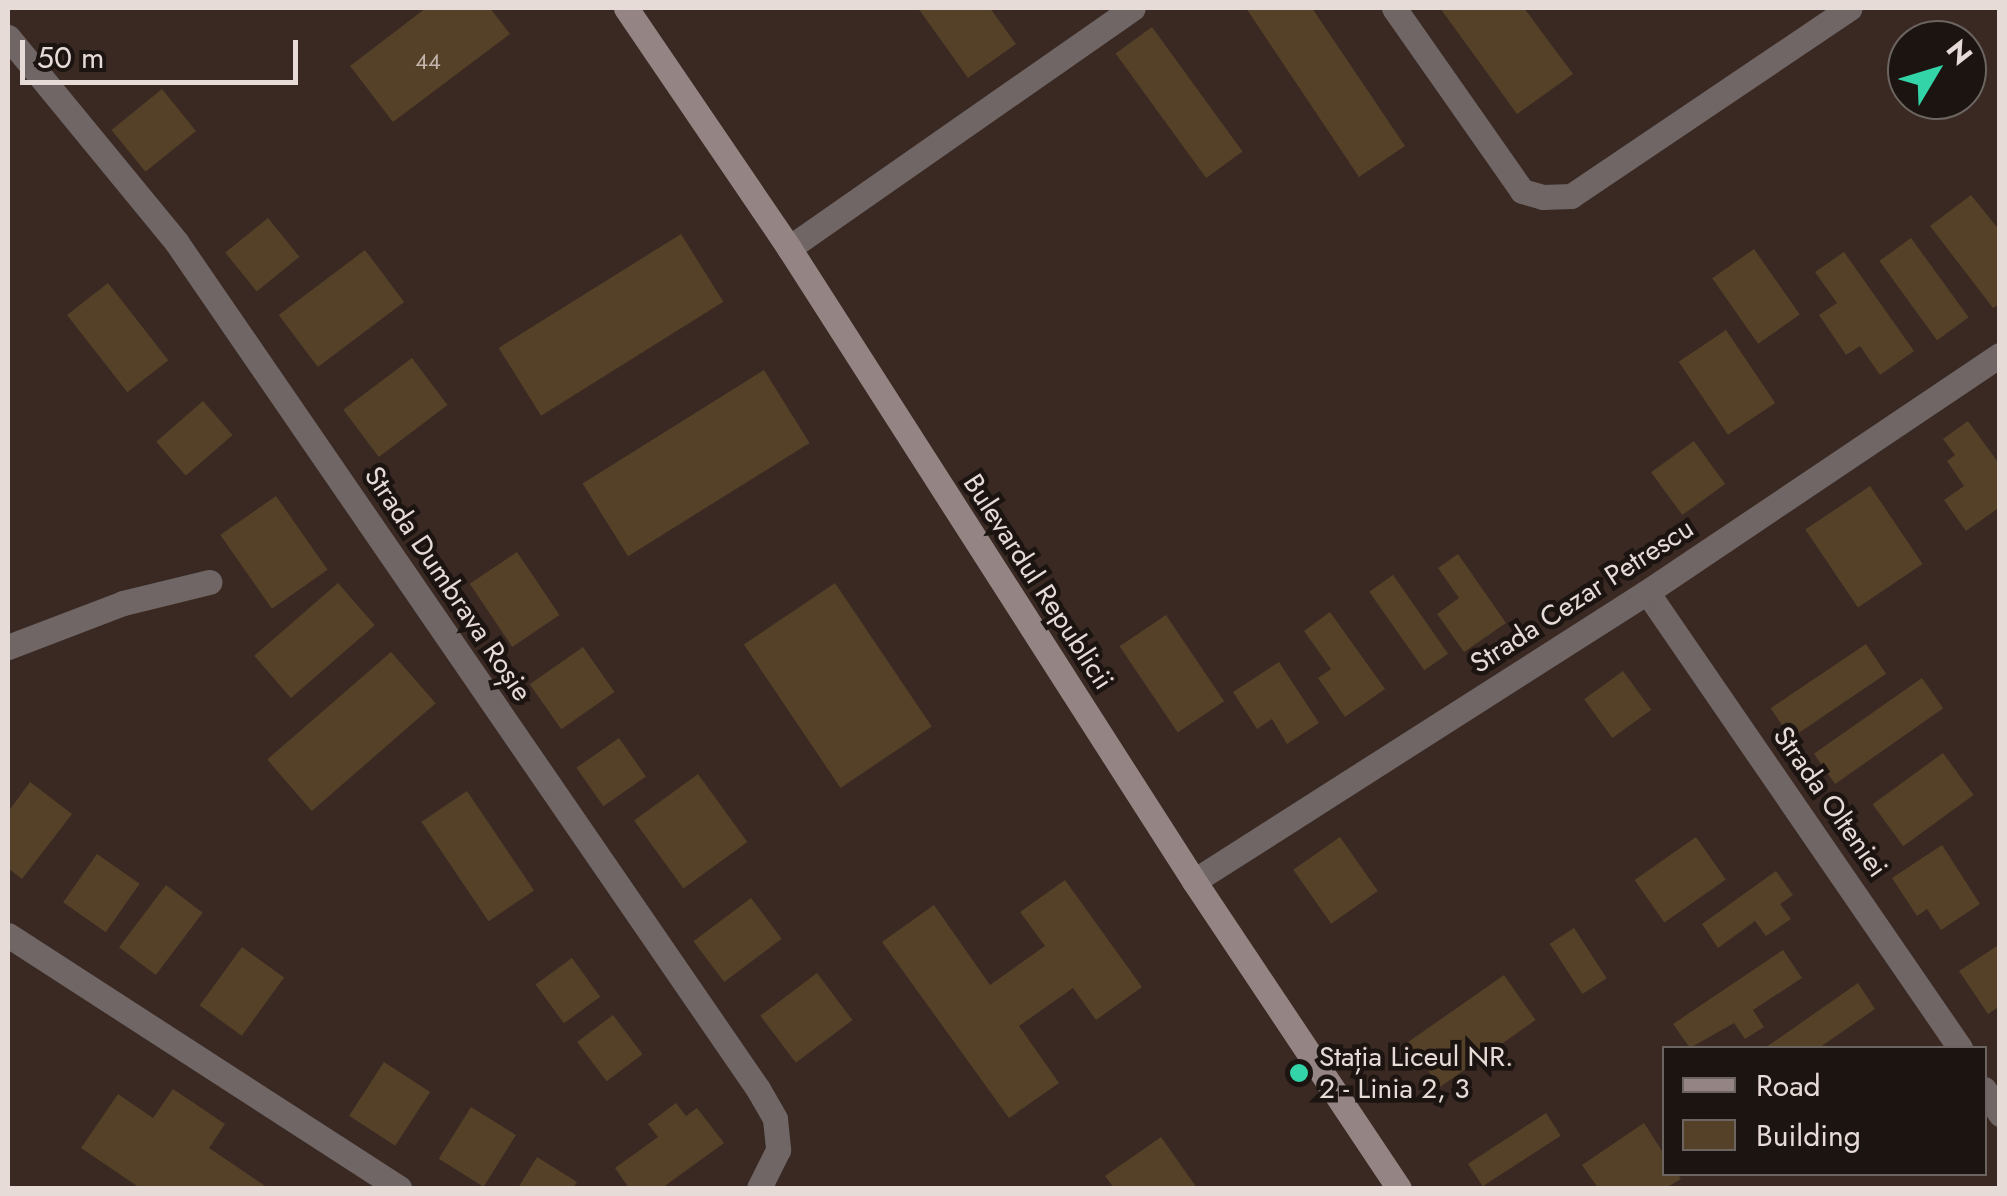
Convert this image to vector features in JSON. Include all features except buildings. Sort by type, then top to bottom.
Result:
[{"type":"main road","name":"Bulevardul Republicii","points":[[626,8],[789,248],[1194,881],[1399,1188]]},
{"type":"street","points":[[789,248],[1133,8]]},
{"type":"street","points":[[1394,8],[1522,191],[1543,197],[1572,196],[1850,8]]},
{"type":"street","name":"Strada Dumbrava Roșie","points":[[8,37],[177,243],[758,1089],[775,1119],[778,1150],[759,1188]]},
{"type":"street","name":"Strada Cezar Petrescu","points":[[1194,881],[1647,592],[2000,355]]},
{"type":"street","points":[[8,648],[123,603],[209,582]]},
{"type":"street","name":"Strada Olteniei","points":[[1647,592],[1959,1046]]},
{"type":"street","points":[[8,935],[400,1188]]},
{"type":"place","name":"Stația Liceul NR. 2 - Linia 2, 3","points":[[1299,1073]]}]
